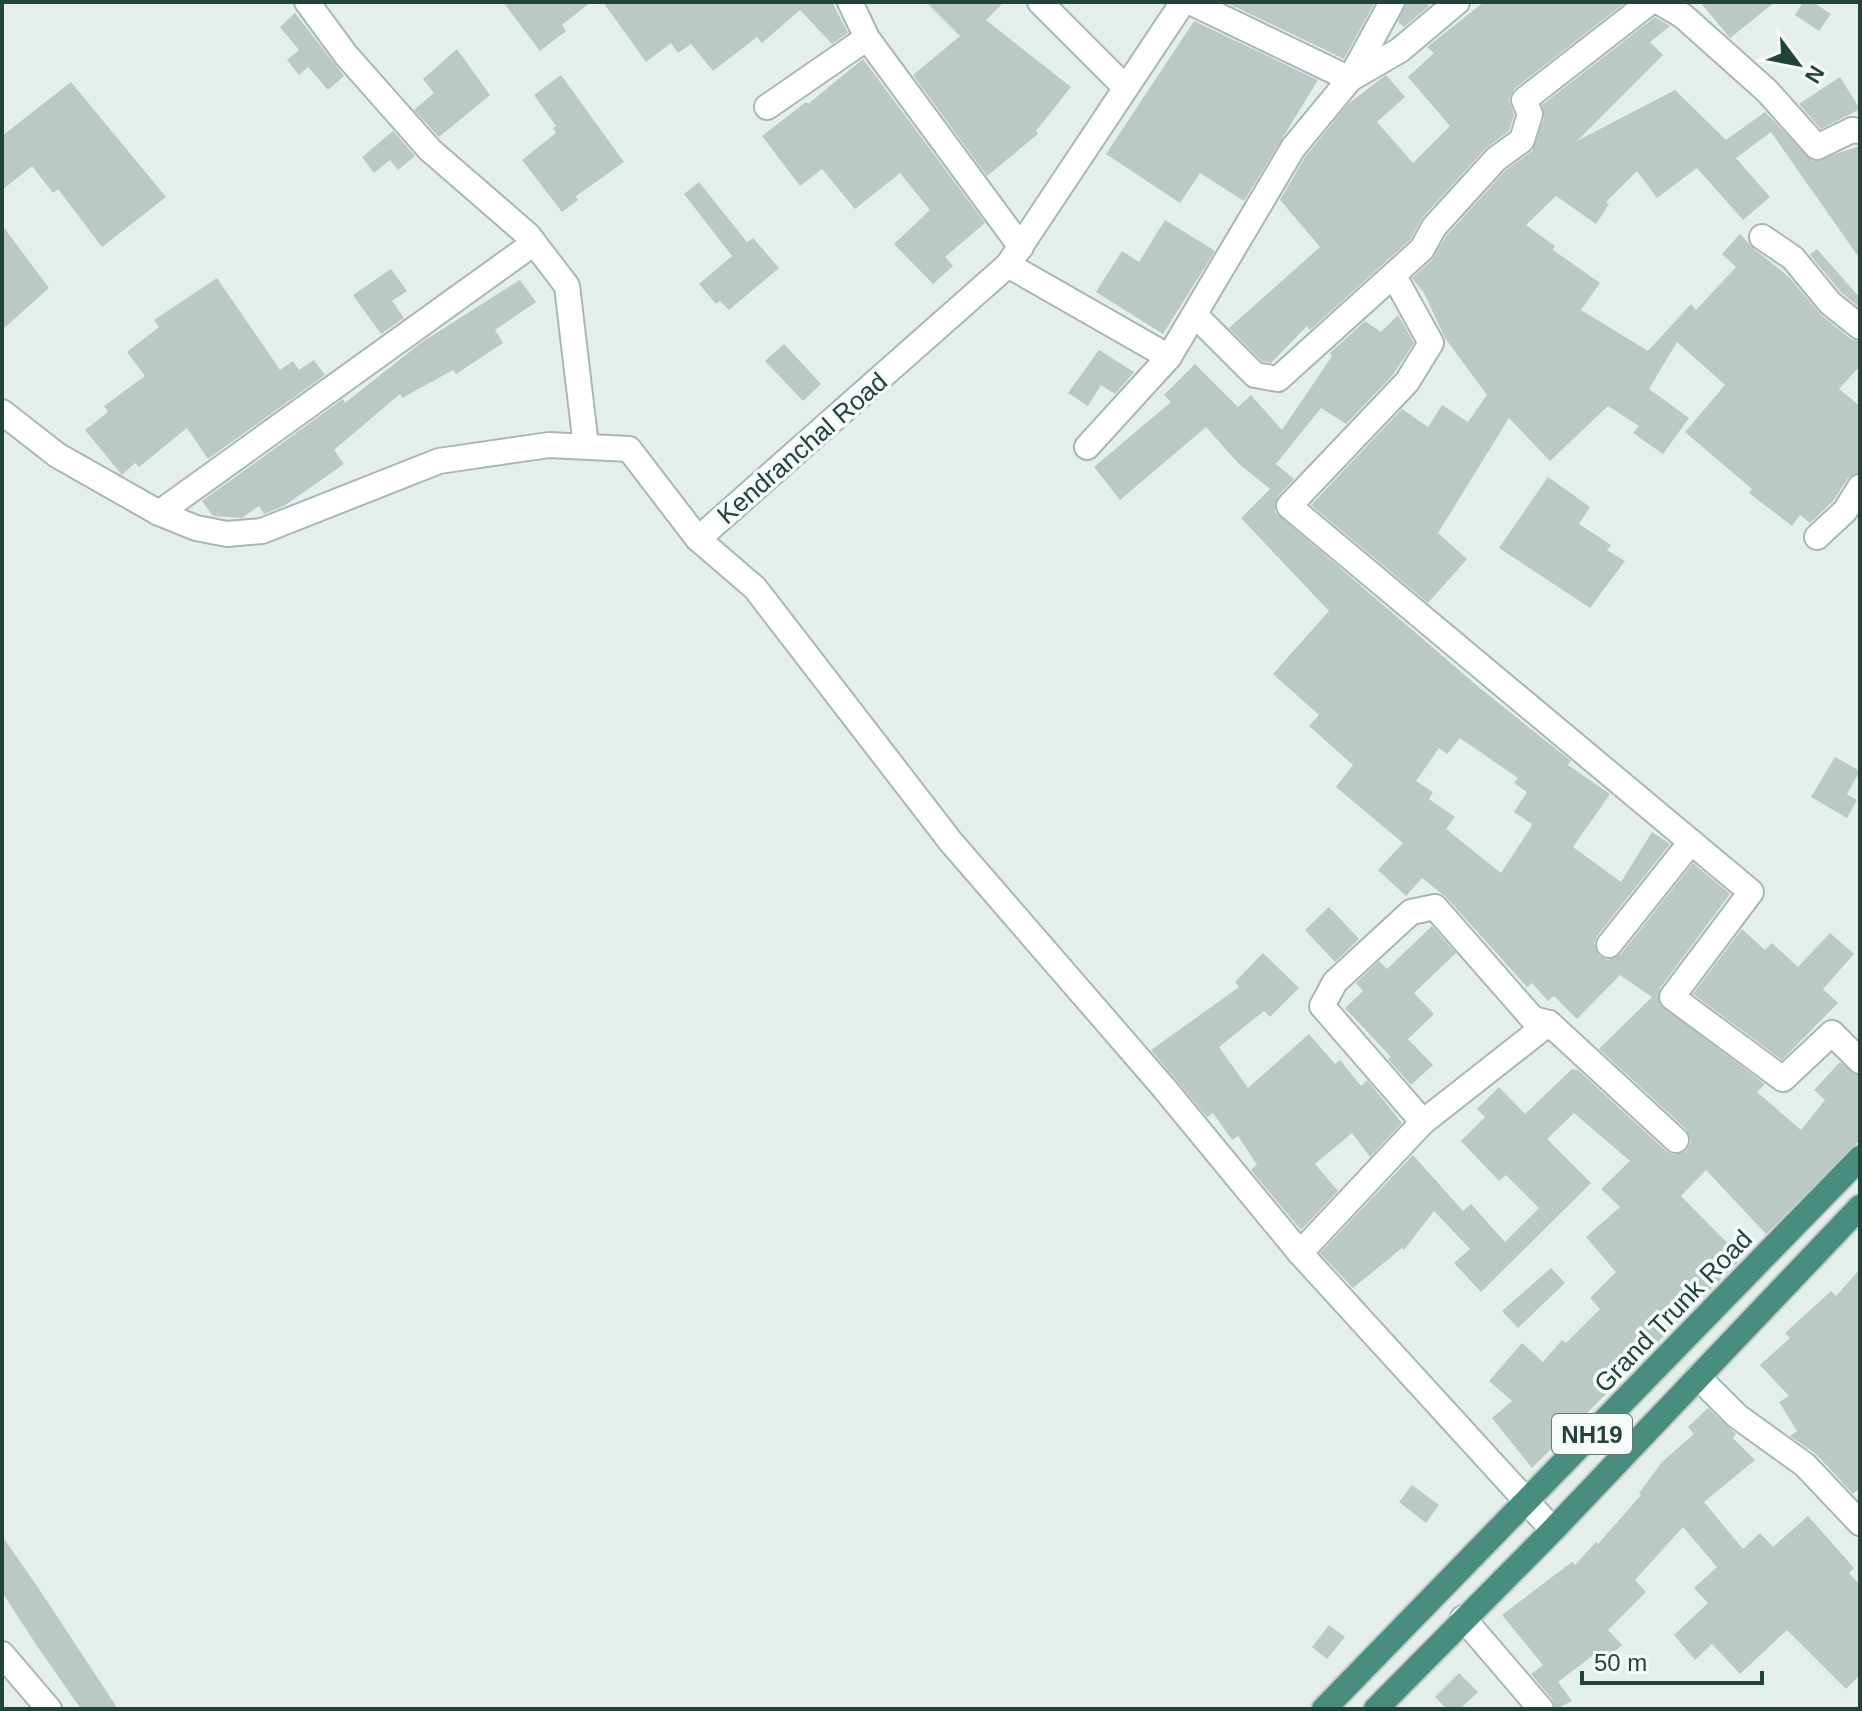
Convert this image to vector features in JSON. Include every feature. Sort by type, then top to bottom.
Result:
[{"type":"highway","name":"Grand Trunk Road","points":[[1324,1709],[1860,1158]]},
{"type":"highway","name":"NH19","points":[[1376,1709],[1553,1530],[1860,1207]]},
{"type":"street","points":[[307,2],[346,55],[430,150],[534,243],[567,286],[586,446]]},
{"type":"street","points":[[850,2],[867,38],[1015,256],[1169,357]]},
{"type":"street","points":[[1040,2],[1125,87]]},
{"type":"street","name":"Kendranchal Road","points":[[2,412],[57,455],[159,513],[196,528],[227,534],[262,531],[439,461],[549,445],[629,449],[698,539],[1015,256],[1183,2]]},
{"type":"street","points":[[1190,2],[1350,79]]},
{"type":"street","points":[[1087,447],[1169,357],[1293,148],[1350,79],[1392,2]]},
{"type":"street","points":[[1350,79],[1400,50],[1457,2]]},
{"type":"street","points":[[1195,315],[1255,375],[1278,379],[1422,249],[1434,227],[1496,159],[1522,140],[1530,114],[1524,100],[1650,2]]},
{"type":"street","points":[[1659,2],[1683,16],[1767,91],[1817,147],[1852,130],[1860,131]]},
{"type":"street","points":[[767,107],[867,38]]},
{"type":"street","points":[[1762,237],[1793,258],[1830,303],[1860,327]]},
{"type":"street","points":[[159,513],[534,243]]},
{"type":"street","points":[[1394,276],[1431,343],[1407,382],[1289,506],[1751,892],[1672,997],[1783,1079],[1832,1033],[1860,1061]]},
{"type":"street","points":[[1817,537],[1845,511],[1860,487]]},
{"type":"street","points":[[698,539],[755,588],[951,842],[1164,1088],[1300,1253],[1553,1530]]},
{"type":"street","points":[[1609,945],[1691,842]]},
{"type":"street","points":[[1423,1122],[1322,1006],[1335,982],[1411,912],[1435,907],[1533,1019],[1549,1023],[1676,1140]]},
{"type":"street","points":[[1300,1253],[1423,1122],[1549,1023]]},
{"type":"street","points":[[1698,1377],[1737,1416],[1805,1465],[1860,1523]]},
{"type":"street","points":[[1463,1618],[1541,1709]]},
{"type":"street","points":[[2,1654],[49,1709]]},
{"type":"building","points":[[503,2],[591,2],[562,25],[566,31],[540,51]]},
{"type":"building","points":[[603,2],[832,2],[848,33],[832,44],[800,10],[762,43],[757,37],[713,71],[691,44],[678,53],[671,43],[646,62]]},
{"type":"building","points":[[926,2],[1004,2],[986,20],[1071,87],[1036,131],[1038,134],[987,176],[913,75],[960,36]]},
{"type":"building","points":[[1225,2],[1375,2],[1344,59]]},
{"type":"building","points":[[1407,2],[1425,2],[1429,6],[1404,27],[1398,22]]},
{"type":"building","points":[[1484,2],[1626,2],[1514,89],[1509,99],[1514,115],[1509,131],[1485,149],[1423,217],[1410,240],[1310,330],[1307,326],[1271,363],[1262,361],[1229,328],[1320,247],[1280,200],[1305,157],[1348,104],[1386,75],[1405,97],[1377,122],[1413,163],[1450,126],[1408,77],[1434,53],[1427,47]]},
{"type":"building","points":[[1700,2],[1775,2],[1730,38]]},
{"type":"building","points":[[1803,2],[1813,2],[1831,14],[1819,31],[1795,15]]},
{"type":"building","points":[[295,13],[344,76],[328,90],[308,67],[299,75],[287,60],[299,50],[280,27]]},
{"type":"building","points":[[1655,17],[1670,26],[1650,42],[1663,55],[1577,141],[1675,90],[1726,140],[1765,112],[1813,161],[1860,146],[1860,259],[1771,132],[1736,158],[1770,197],[1743,220],[1697,168],[1657,198],[1637,171],[1606,202],[1609,204],[1596,224],[1556,196],[1526,225],[1555,246],[1553,250],[1600,283],[1581,310],[1648,351],[1691,304],[1696,310],[1736,267],[1722,254],[1740,234],[1789,277],[1821,315],[1851,339],[1860,342],[1860,366],[1839,389],[1860,406],[1860,472],[1848,478],[1833,501],[1810,523],[1800,515],[1792,526],[1749,493],[1752,489],[1685,432],[1725,385],[1677,342],[1649,389],[1689,418],[1663,454],[1633,433],[1639,426],[1608,406],[1550,461],[1509,418],[1438,533],[1467,559],[1428,603],[1311,505],[1402,409],[1428,427],[1442,405],[1468,422],[1487,395],[1445,338],[1424,293],[1412,278],[1432,260],[1446,236],[1506,170],[1532,151],[1544,118],[1542,105]]},
{"type":"building","points":[[1194,21],[1318,80],[1244,201],[1200,173],[1180,203],[1106,154]]},
{"type":"building","points":[[457,49],[490,95],[439,137],[414,110],[434,93],[423,79]]},
{"type":"building","points":[[863,59],[985,223],[945,257],[953,266],[933,284],[894,244],[930,210],[900,173],[855,209],[822,169],[800,186],[762,136],[806,102],[808,104]]},
{"type":"building","points":[[561,75],[624,162],[576,196],[578,200],[562,212],[522,160],[556,133],[553,128],[556,126],[534,95]]},
{"type":"building","points":[[1840,77],[1860,109],[1821,129],[1799,104]]},
{"type":"building","points":[[71,82],[166,197],[102,247],[58,189],[53,193],[32,166],[2,190],[2,136]]},
{"type":"building","points":[[393,131],[415,156],[398,170],[390,160],[374,173],[362,157]]},
{"type":"building","points":[[699,182],[747,242],[753,238],[779,268],[729,310],[720,301],[716,304],[699,284],[732,256],[684,194]]},
{"type":"building","points":[[1165,220],[1215,251],[1163,334],[1096,292],[1122,251],[1139,262]]},
{"type":"building","points":[[2,225],[49,288],[2,330]]},
{"type":"building","points":[[1817,249],[1860,298],[1860,308],[1841,292],[1810,255]]},
{"type":"building","points":[[391,269],[407,291],[392,301],[404,318],[381,334],[353,295]]},
{"type":"building","points":[[217,278],[280,370],[293,361],[299,370],[314,360],[325,375],[208,459],[187,428],[139,467],[135,463],[122,475],[85,430],[108,412],[104,406],[145,376],[127,352],[159,327],[154,320]]},
{"type":"building","points":[[520,280],[536,302],[495,330],[503,343],[456,374],[453,370],[402,398],[400,394],[334,450],[344,464],[284,506],[264,514],[259,506],[242,518],[213,516],[202,501],[343,399],[345,403],[422,342]]},
{"type":"building","points":[[1398,315],[1414,343],[1392,376],[1346,424],[1321,408],[1276,464],[1294,479],[1278,496],[1275,512],[1481,689],[1571,761],[1568,765],[1610,794],[1573,847],[1621,882],[1652,832],[1670,844],[1597,936],[1594,944],[1599,956],[1608,960],[1621,954],[1693,863],[1730,894],[1660,988],[1659,1004],[1765,1084],[1757,1092],[1801,1130],[1825,1100],[1814,1090],[1840,1062],[1860,1076],[1860,1140],[1766,1234],[1706,1170],[1681,1196],[1742,1258],[1532,1468],[1492,1418],[1512,1401],[1489,1381],[1522,1343],[1543,1362],[1562,1340],[1566,1343],[1600,1309],[1590,1298],[1616,1272],[1586,1237],[1620,1207],[1601,1189],[1630,1161],[1574,1113],[1547,1139],[1591,1183],[1481,1292],[1454,1263],[1470,1249],[1434,1211],[1404,1250],[1402,1248],[1353,1288],[1320,1253],[1413,1155],[1463,1211],[1471,1204],[1505,1242],[1539,1208],[1506,1175],[1499,1181],[1461,1141],[1485,1117],[1477,1109],[1499,1087],[1525,1114],[1572,1069],[1578,1070],[1666,1151],[1674,1155],[1686,1151],[1691,1142],[1686,1129],[1599,1049],[1652,997],[1620,975],[1577,1019],[1554,996],[1548,1001],[1532,983],[1527,987],[1446,897],[1422,878],[1406,896],[1378,870],[1403,843],[1336,787],[1353,765],[1309,726],[1319,715],[1273,674],[1329,611],[1241,518],[1270,489],[1238,463],[1206,427],[1120,500],[1094,467],[1171,402],[1164,395],[1195,364],[1238,407],[1251,395],[1282,430],[1332,356],[1330,353],[1365,321],[1381,332]],"holes":[[[1460,738],[1518,778],[1514,783],[1527,792],[1514,812],[1532,824],[1501,873],[1446,829],[1455,817],[1429,799],[1433,792],[1416,781],[1439,748],[1447,754]]]},
{"type":"building","points":[[784,344],[821,384],[803,401],[765,361]]},
{"type":"building","points":[[1099,350],[1134,372],[1115,394],[1101,385],[1088,406],[1068,393]]},
{"type":"building","points":[[1548,477],[1590,507],[1579,524],[1611,545],[1607,550],[1625,561],[1590,608],[1499,548]]},
{"type":"building","points":[[1835,757],[1860,771],[1847,794],[1857,800],[1847,818],[1811,797]]},
{"type":"building","points":[[1329,907],[1359,939],[1335,962],[1305,930]]},
{"type":"building","points":[[1432,926],[1456,953],[1414,993],[1434,1014],[1408,1039],[1433,1065],[1411,1085],[1388,1059],[1391,1057],[1345,1008],[1363,991],[1356,983],[1379,961],[1387,969]]},
{"type":"building","points":[[1742,929],[1765,950],[1772,943],[1798,967],[1830,933],[1854,954],[1823,989],[1838,1003],[1782,1060],[1693,994]]},
{"type":"building","points":[[1263,953],[1299,988],[1270,1017],[1264,1011],[1219,1047],[1248,1088],[1309,1034],[1335,1064],[1340,1060],[1361,1086],[1367,1080],[1402,1123],[1370,1157],[1352,1133],[1315,1164],[1338,1191],[1301,1230],[1251,1170],[1257,1165],[1238,1136],[1232,1140],[1213,1113],[1207,1117],[1151,1050],[1239,987],[1235,982]]},
{"type":"building","points":[[1551,1268],[1565,1283],[1518,1328],[1502,1311]]},
{"type":"building","points":[[1860,1269],[1860,1488],[1853,1494],[1816,1454],[1790,1436],[1797,1431],[1779,1402],[1789,1396],[1760,1365],[1790,1338],[1785,1333],[1831,1291],[1836,1296]]},
{"type":"building","points":[[1708,1408],[1736,1434],[1733,1438],[1755,1460],[1704,1502],[1743,1549],[1760,1533],[1773,1547],[1808,1516],[1854,1568],[1849,1573],[1860,1585],[1860,1675],[1846,1689],[1787,1630],[1740,1674],[1712,1644],[1695,1660],[1674,1635],[1708,1603],[1694,1588],[1717,1567],[1683,1527],[1635,1580],[1646,1592],[1608,1630],[1622,1645],[1604,1661],[1596,1653],[1558,1682],[1572,1701],[1556,1709],[1552,1699],[1531,1674],[1543,1665],[1502,1615],[1572,1562],[1575,1565],[1596,1542],[1598,1544],[1641,1495],[1639,1493],[1662,1462],[1694,1434],[1688,1427]]},
{"type":"building","points":[[1412,1485],[1439,1505],[1426,1523],[1399,1502]]},
{"type":"building","points":[[2,1536],[118,1709],[81,1709],[37,1646],[2,1592]]},
{"type":"building","points":[[1329,1625],[1345,1637],[1327,1659],[1312,1647]]},
{"type":"building","points":[[1459,1673],[1478,1692],[1460,1709],[1447,1709],[1435,1697]]}]
